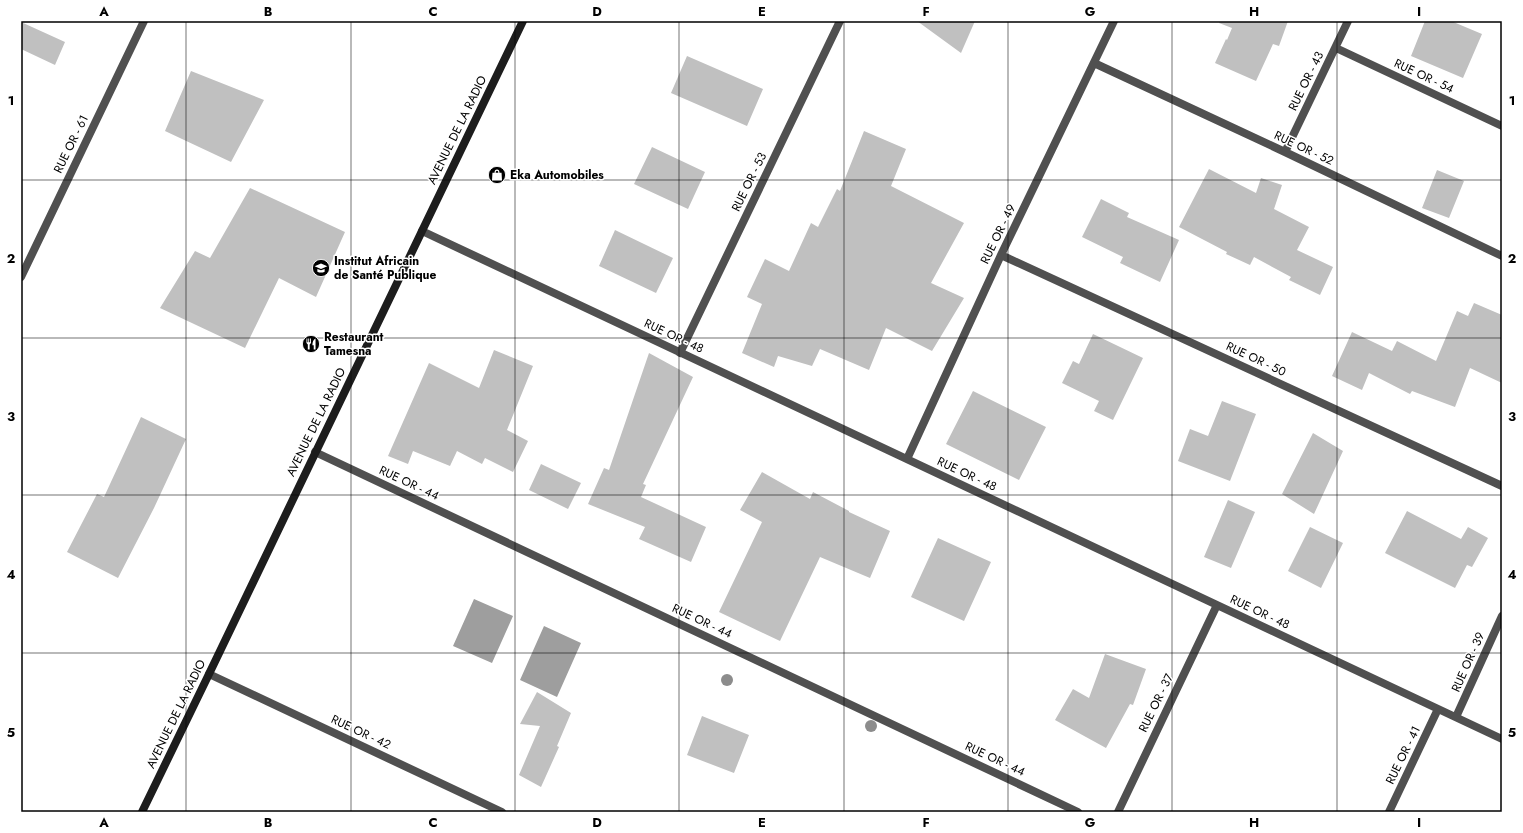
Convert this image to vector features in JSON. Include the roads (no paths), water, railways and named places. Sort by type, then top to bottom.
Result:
[{"type":"street","name":"RUE OR - 61","points":[[21,277],[144,21]]},
{"type":"street","name":"AVENUE DE LA RADIO","points":[[142,812],[523,21]]},
{"type":"street","name":"RUE OR - 53","points":[[680,353],[840,21]]},
{"type":"street","name":"RUE OR - 49","points":[[907,459],[1000,255],[1114,21]]},
{"type":"street","name":"RUE OR - 43","points":[[1285,152],[1348,21]]},
{"type":"street","name":"RUE OR - 54","points":[[1336,48],[1502,126]]},
{"type":"street","name":"RUE OR - 52","points":[[1094,63],[1285,152],[1502,256]]},
{"type":"street","name":"RUE OR - 48","points":[[422,231],[1502,739]]},
{"type":"street","name":"RUE OR - 50","points":[[1000,255],[1502,486]]},
{"type":"street","name":"RUE OR - 44","points":[[315,452],[1078,812]]},
{"type":"street","name":"RUE OR - 37","points":[[1118,812],[1217,605]]},
{"type":"street","name":"RUE OR - 39","points":[[1456,717],[1502,616]]},
{"type":"street","name":"RUE OR - 42","points":[[209,674],[502,812]]},
{"type":"street","name":"RUE OR - 41","points":[[1389,812],[1438,709]]},
{"type":"place","name":"Eka Automobiles","points":[[497,175]]},
{"type":"place","name":"Institut Africain de Santé Publique","points":[[321,268]]},
{"type":"place","name":"Restaurant Tamesna","points":[[311,344]]}]
